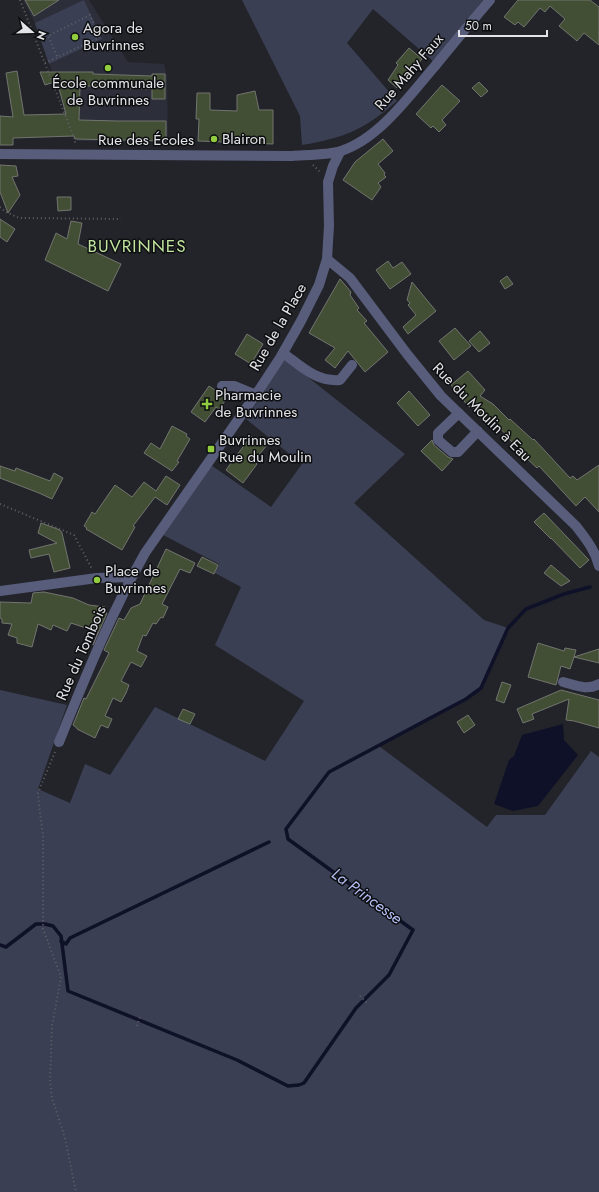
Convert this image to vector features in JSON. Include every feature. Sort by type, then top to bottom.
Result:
[{"type":"street","name":"Rue Mahy Faux","points":[[340,152],[369,136],[386,121],[409,97],[490,0]]},
{"type":"street","name":"Rue des Écoles","points":[[0,154],[292,156],[340,152]]},
{"type":"street","name":"Rue de la Place","points":[[132,577],[145,553],[256,395],[283,353],[320,285],[327,259],[329,226],[328,182],[333,166],[340,152]]},
{"type":"street","name":"Rue du Moulin à Eau","points":[[327,259],[350,278],[407,354],[441,396],[576,526],[588,541],[597,558],[599,566]]},
{"type":"street","points":[[283,353],[322,380],[340,380],[352,365]]},
{"type":"street","points":[[222,386],[234,386],[256,395]]},
{"type":"street","points":[[459,413],[438,433],[438,440],[452,452],[458,452],[478,431]]},
{"type":"street","points":[[0,591],[96,578],[132,577]]},
{"type":"street","name":"Rue du Tombois","points":[[59,742],[86,676],[132,577]]},
{"type":"street","points":[[563,682],[583,688],[594,687],[599,684]]},
{"type":"path","points":[[20,0],[75,140],[76,155]]},
{"type":"path","points":[[45,64],[58,58],[100,38],[90,15],[48,36],[58,58]]},
{"type":"path","points":[[0,207],[6,212],[19,218],[121,219]]},
{"type":"path","points":[[0,504],[74,535],[96,578]]},
{"type":"path","points":[[59,742],[38,793],[43,836],[43,929],[61,977],[52,1026],[50,1080],[52,1098],[65,1138],[76,1192]]},
{"type":"path","points":[[360,996],[367,1002]]},
{"type":"path","points":[[137,1026],[140,1018]]},
{"type":"shaded area","name":"École communale de Buvrinnes","points":[[23,0],[89,0],[128,62],[164,64],[167,76],[168,142],[77,141],[33,19]]},
{"type":"shaded area","points":[[84,0],[102,39],[49,64],[35,23]]},
{"type":"shaded area","points":[[242,0],[483,0],[433,61],[373,9],[347,43],[397,101],[375,119],[354,131],[330,139],[302,145],[300,116]]},
{"type":"shaded area","points":[[285,359],[405,454],[354,503],[484,620],[508,628],[481,688],[466,699],[379,746],[487,827],[496,815],[545,815],[591,751],[599,757],[599,1192],[0,1192],[0,690],[67,705],[38,789],[70,803],[85,764],[110,775],[155,707],[265,761],[304,701],[215,645],[241,587],[215,573],[219,564],[163,535],[211,465],[271,507],[302,464],[246,419]]},
{"type":"shaded area","points":[[563,724],[564,740],[578,755],[538,806],[513,811],[494,804],[509,760],[514,756],[522,735]]},
{"type":"building","points":[[25,0],[59,0],[34,16]]},
{"type":"building","points":[[518,0],[590,0],[599,7],[599,45],[584,33],[577,41],[559,26],[565,19],[550,6],[545,12],[540,8],[524,27],[518,22],[515,25],[504,17]]},
{"type":"building","points":[[409,48],[422,59],[397,88],[388,80],[398,65],[396,63]]},
{"type":"building","points":[[17,71],[24,115],[66,114],[57,81],[45,85],[40,72],[93,72],[93,74],[152,76],[152,74],[165,74],[165,99],[152,99],[152,89],[80,86],[79,120],[166,121],[166,141],[75,139],[74,136],[13,138],[13,145],[0,145],[0,116],[13,117],[6,73]]},
{"type":"building","points":[[479,82],[488,91],[481,97],[472,88]]},
{"type":"building","points":[[442,85],[460,101],[442,120],[446,125],[439,132],[433,126],[431,128],[416,114]]},
{"type":"building","points":[[255,91],[259,110],[273,110],[273,144],[198,141],[199,119],[196,119],[197,93],[210,93],[210,110],[237,111],[237,95]]},
{"type":"building","points":[[383,139],[393,151],[378,164],[385,173],[384,175],[386,177],[378,183],[381,187],[372,200],[343,180],[355,162]]},
{"type":"building","points":[[0,165],[16,166],[18,176],[12,177],[20,195],[8,213],[0,192]]},
{"type":"building","points":[[57,197],[71,197],[71,210],[58,211]]},
{"type":"building","points":[[0,219],[15,229],[7,242],[0,237]]},
{"type":"building","points":[[71,221],[82,223],[78,244],[121,264],[108,291],[45,260],[56,233],[67,239]]},
{"type":"building","points":[[388,261],[393,268],[402,262],[411,274],[390,289],[376,270]]},
{"type":"building","points":[[507,276],[513,284],[505,289],[500,281]]},
{"type":"building","points":[[340,279],[351,292],[350,295],[359,308],[357,310],[367,321],[364,323],[388,352],[365,372],[348,351],[335,368],[325,360],[335,348],[309,333]]},
{"type":"building","points":[[412,282],[436,311],[408,334],[403,327],[416,315],[408,305],[410,303],[407,300]]},
{"type":"building","points":[[455,328],[471,346],[454,360],[439,341]]},
{"type":"building","points":[[480,331],[490,343],[479,352],[469,341]]},
{"type":"building","points":[[247,334],[263,344],[251,364],[235,354]]},
{"type":"building","points":[[468,371],[485,390],[480,396],[493,404],[509,420],[510,419],[533,440],[534,439],[570,478],[573,476],[577,480],[599,465],[599,512],[585,497],[576,506],[539,466],[537,468],[521,453],[522,452],[508,438],[509,437],[495,424],[493,426],[471,406],[469,407],[451,385]]},
{"type":"building","points":[[209,386],[227,398],[219,409],[216,407],[205,422],[191,412]]},
{"type":"building","points":[[409,391],[430,415],[418,426],[397,403]]},
{"type":"building","points":[[172,426],[187,434],[186,436],[190,439],[177,461],[179,462],[172,471],[144,453],[151,443],[160,449]]},
{"type":"building","points":[[251,436],[255,439],[256,437],[267,445],[254,461],[257,464],[243,483],[226,470]]},
{"type":"building","points":[[432,440],[434,445],[448,457],[453,459],[442,471],[421,451]]},
{"type":"building","points":[[0,466],[15,471],[16,468],[50,481],[54,473],[63,478],[52,499],[0,478]]},
{"type":"building","points":[[166,476],[180,485],[167,505],[155,497],[133,526],[135,527],[122,550],[86,529],[87,528],[84,526],[92,512],[95,514],[115,485],[132,497],[144,482],[156,491]]},
{"type":"building","points":[[544,513],[589,560],[580,568],[534,522]]},
{"type":"building","points":[[41,523],[60,530],[62,533],[70,568],[54,572],[49,554],[31,558],[29,550],[57,543],[38,533]]},
{"type":"building","points":[[166,549],[195,563],[190,573],[180,569],[162,604],[168,607],[163,618],[161,617],[156,624],[153,623],[146,636],[143,635],[137,651],[147,656],[141,667],[131,662],[121,681],[129,685],[126,693],[121,702],[113,698],[105,716],[112,719],[108,728],[101,725],[95,738],[77,729],[73,725],[84,698],[86,699],[109,653],[104,650],[119,618],[124,620],[131,608],[140,604]]},
{"type":"building","points":[[202,557],[218,565],[214,574],[197,566]]},
{"type":"building","points":[[551,565],[570,581],[561,586],[544,573]]},
{"type":"building","points":[[44,592],[73,598],[89,605],[105,607],[104,612],[107,613],[93,645],[98,632],[71,623],[67,631],[53,625],[51,630],[38,624],[32,647],[17,643],[17,638],[8,635],[12,624],[2,623],[2,619],[0,618],[0,602],[31,603],[33,593]]},
{"type":"building","points":[[538,643],[564,651],[565,648],[576,650],[570,669],[561,666],[556,685],[528,677]]},
{"type":"building","points":[[599,649],[599,663],[574,657]]},
{"type":"building","points":[[502,682],[511,685],[504,703],[496,700]]},
{"type":"building","points":[[561,690],[599,700],[599,728],[566,720],[569,699],[532,714],[534,719],[523,723],[517,709]]},
{"type":"building","points":[[183,709],[195,714],[190,724],[178,719]]},
{"type":"building","points":[[468,715],[475,725],[464,733],[457,722]]},
{"type":"waterway","name":"La Princesse","points":[[0,945],[6,947],[36,924],[53,926],[61,936],[68,991],[237,1060],[288,1086],[304,1083],[356,1008],[389,975],[413,930],[288,839],[286,829],[329,772],[466,699],[481,688],[508,628],[526,609],[564,594],[590,587]]},
{"type":"waterway","points":[[61,941],[66,944],[70,938],[269,842]]},
{"type":"place","name":"Agora de Buvrinnes","points":[[75,37]]},
{"type":"place","name":"École communale de Buvrinnes","points":[[108,68]]},
{"type":"place","name":"Blairon","points":[[214,139]]},
{"type":"place","name":"Pharmacie de Buvrinnes","points":[[207,404]]},
{"type":"place","name":"Buvrinnes Rue du Moulin","points":[[211,449]]},
{"type":"place","name":"Place de Buvrinnes","points":[[97,580]]},
{"type":"district","name":"BUVRINNES","points":[[137,246]]}]
